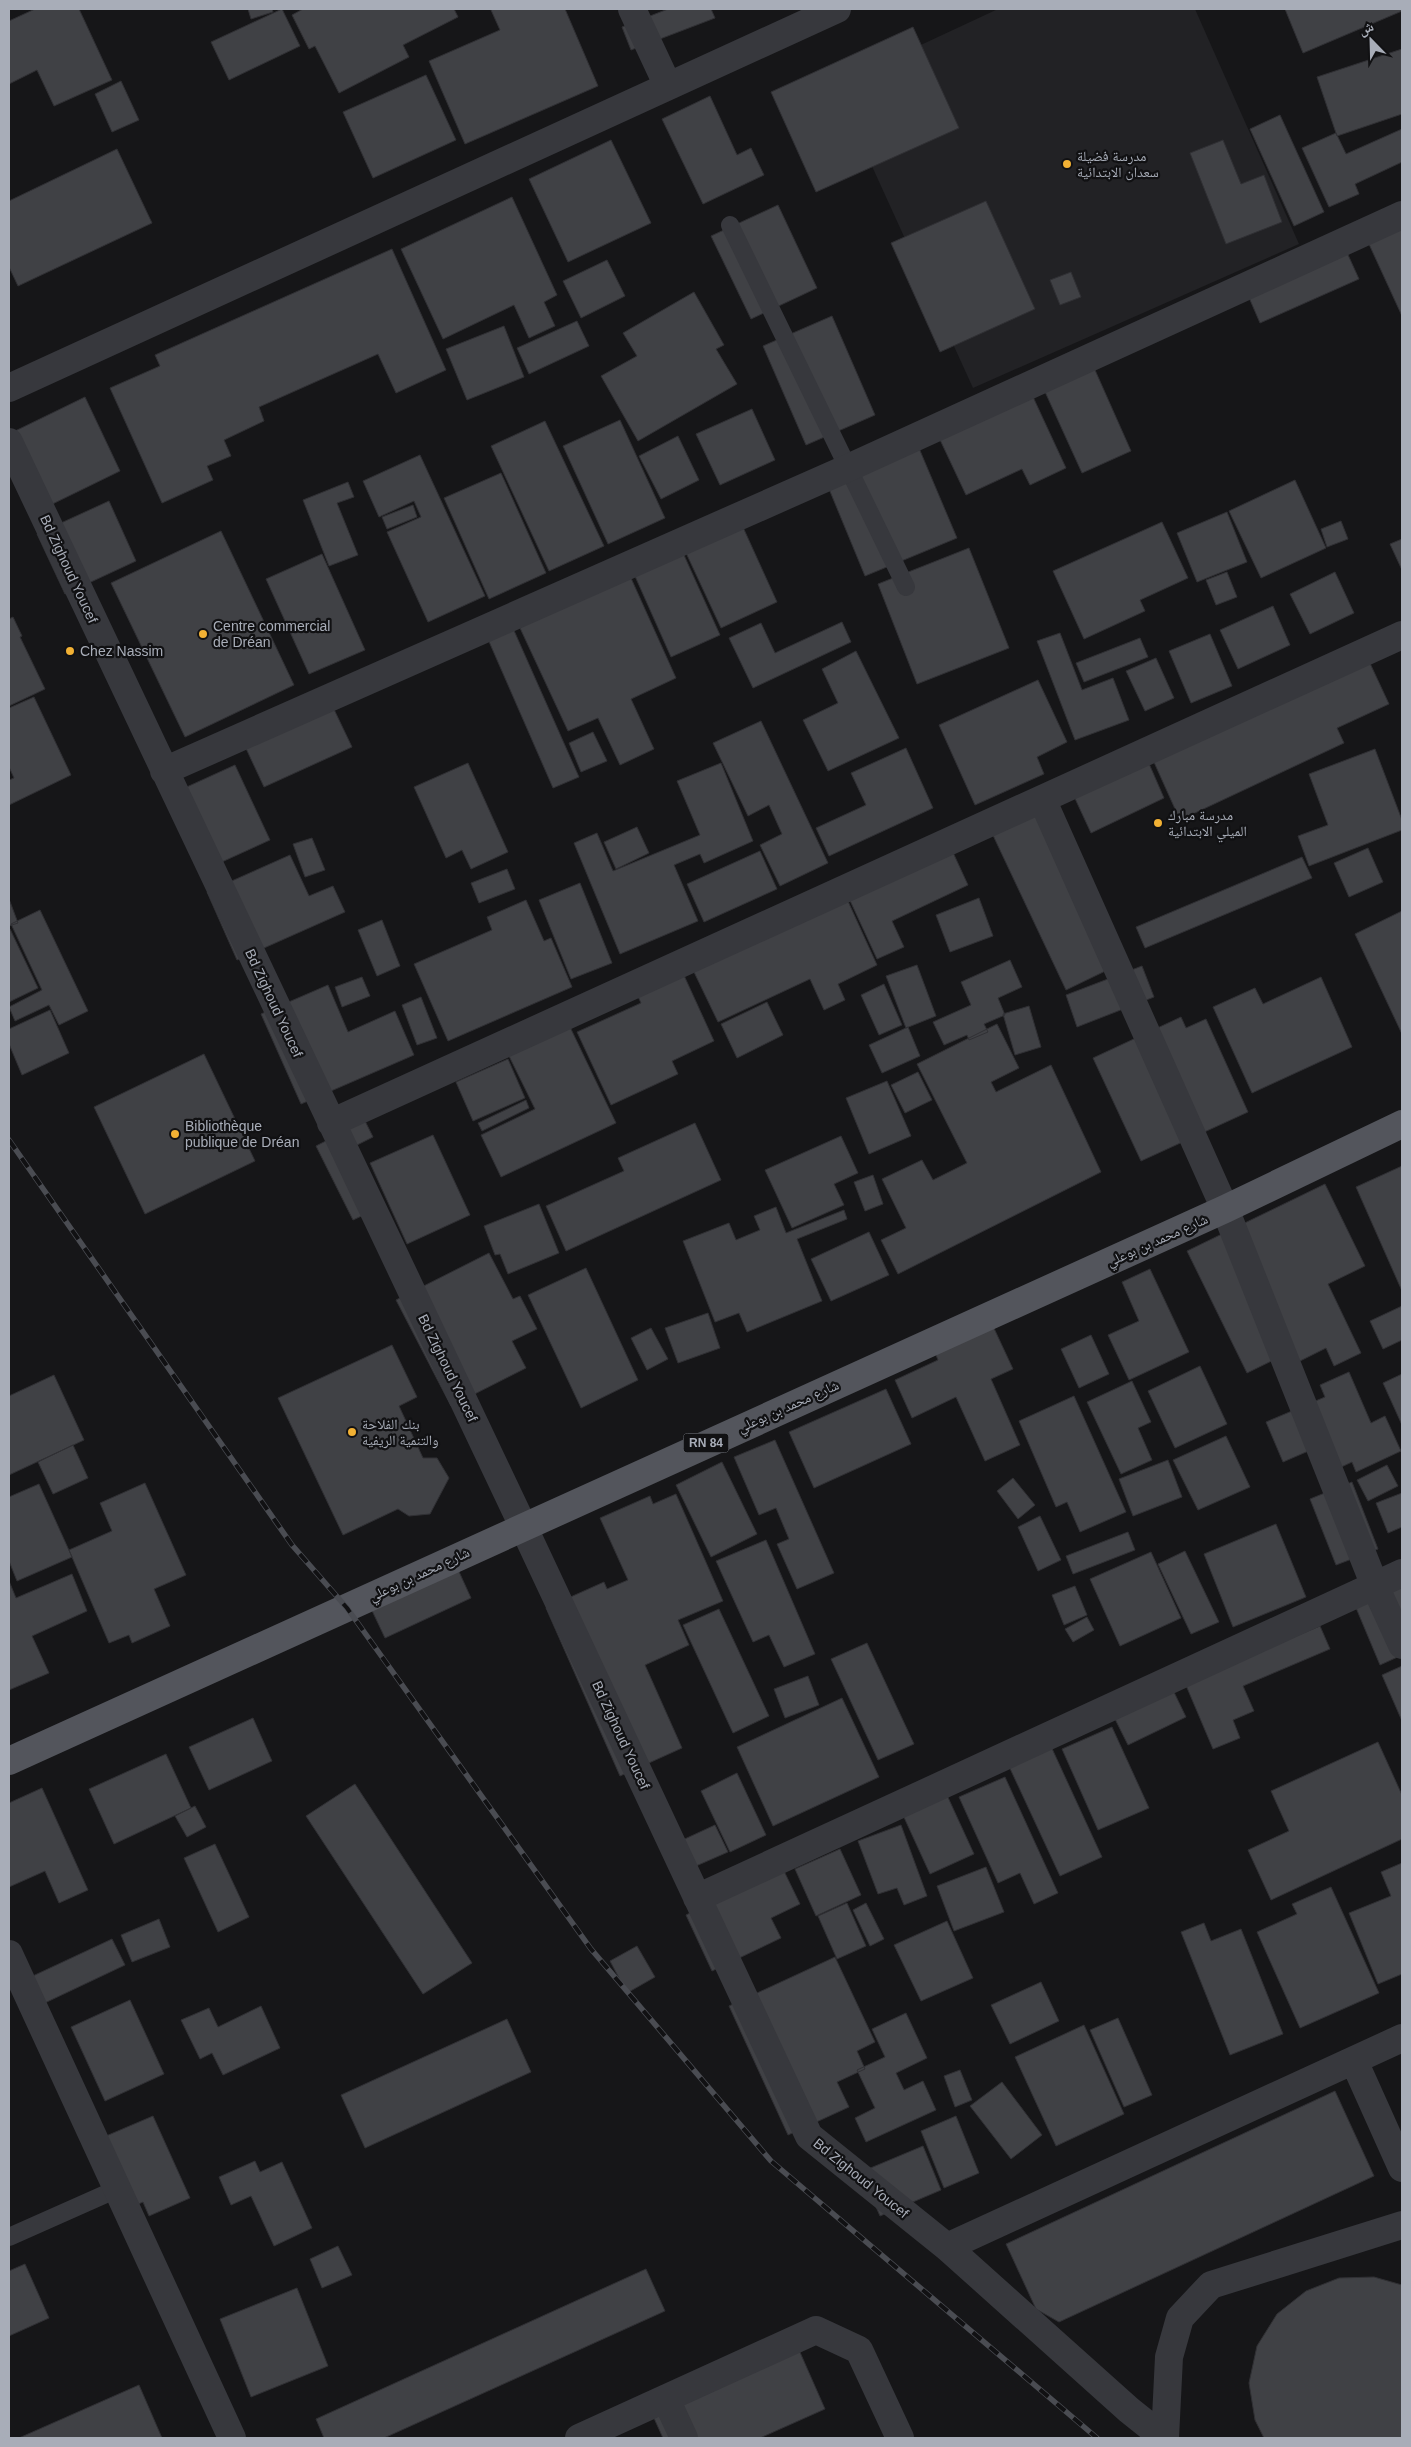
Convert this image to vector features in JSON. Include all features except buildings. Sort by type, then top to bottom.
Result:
[{"type":"main road","name":"شارع محمد بن بوعلي","points":[[9,1761],[523,1526],[1225,1209],[1402,1124]]},
{"type":"street","points":[[632,9],[668,86]]},
{"type":"street","points":[[9,388],[837,9]]},
{"type":"street","points":[[164,770],[848,468],[1402,215]]},
{"type":"street","name":"Bd Zighoud Youcef","points":[[9,442],[523,1526],[809,2136],[947,2247],[1129,2410],[1165,2438]]},
{"type":"street","points":[[331,1123],[1402,635]]},
{"type":"street","points":[[1042,799],[1225,1209],[1375,1586],[1402,1645]]},
{"type":"street","points":[[697,1898],[1402,1574]]},
{"type":"street","points":[[9,1954],[232,2438]]},
{"type":"street","points":[[947,2247],[1402,2038]]},
{"type":"street","points":[[1354,2061],[1402,2168]]},
{"type":"street","points":[[1165,2438],[1169,2358],[1180,2318],[1210,2285],[1402,2225]]},
{"type":"street","points":[[579,2438],[816,2330],[859,2350],[900,2438]]},
{"type":"street","points":[[666,2399],[684,2438]]},
{"type":"lane","points":[[730,225],[906,587]]},
{"type":"lane","points":[[9,2237],[117,2189]]},
{"type":"shaded area","name":"مدرسة فضيلة سعدان الابتدائية","points":[[998,9],[1195,9],[1299,244],[973,388],[835,85]]},
{"type":"railway","points":[[9,1140],[292,1545],[347,1608],[591,1949],[771,2161],[1097,2438]]},
{"type":"place","name":"مدرسة فضيلة سعدان الابتدائية","points":[[1067,164]]},
{"type":"place","name":"Centre commercial de Dréan","points":[[203,634]]},
{"type":"place","name":"Chez Nassim","points":[[70,651]]},
{"type":"place","name":"مدرسة مبارك الميلي الابتدائية","points":[[1158,823]]},
{"type":"place","name":"Bibliothèque publique de Dréan","points":[[175,1134]]},
{"type":"place","name":"بنك الفلاحة والتنمية الريفية","points":[[352,1432]]}]
